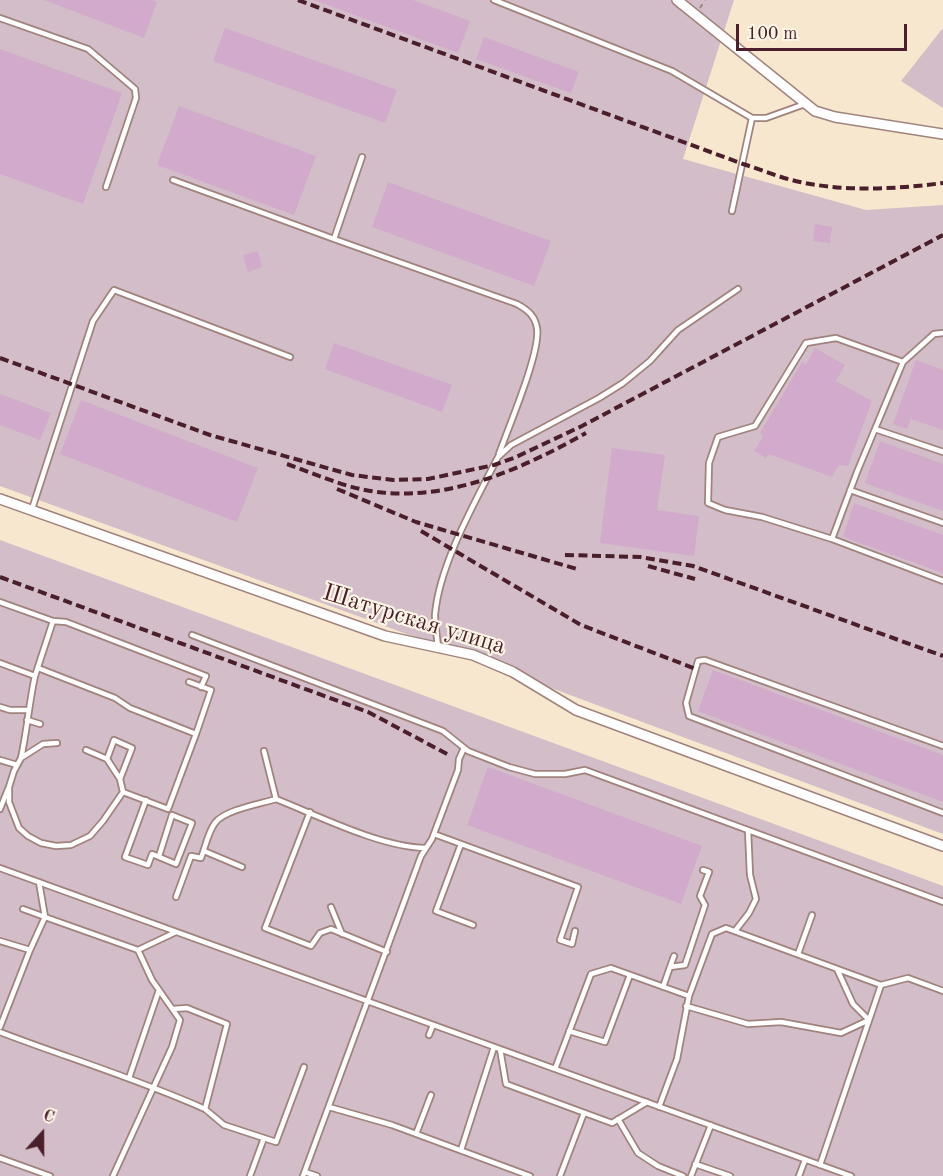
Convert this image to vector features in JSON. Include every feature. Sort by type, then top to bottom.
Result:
[{"type":"street","points":[[677,0],[815,111],[835,117],[943,134]]},
{"type":"street","name":"Шатурская улица","points":[[0,499],[385,636],[473,655],[513,672],[576,710],[943,846]]},
{"type":"lane","points":[[494,0],[678,74],[752,118],[766,118],[805,104]]},
{"type":"lane","points":[[0,18],[82,46],[135,89],[136,98],[106,187]]},
{"type":"lane","points":[[732,211],[752,118]]},
{"type":"lane","points":[[334,238],[362,157]]},
{"type":"lane","points":[[173,180],[517,304],[533,316],[538,336],[528,373],[498,457],[442,578],[435,617],[438,647]]},
{"type":"lane","points":[[498,457],[511,445],[623,383],[650,360],[678,330],[738,289]]},
{"type":"lane","points":[[31,510],[93,321],[114,291],[290,357]]},
{"type":"lane","points":[[832,539],[903,362],[934,334],[943,333]]},
{"type":"lane","points":[[903,362],[836,338],[806,343],[755,426],[718,437],[709,463],[708,502],[724,510],[762,517],[832,539],[943,581]]},
{"type":"lane","points":[[875,429],[943,452]]},
{"type":"lane","points":[[850,490],[943,523]]},
{"type":"lane","points":[[0,602],[53,621],[66,622],[206,676],[201,687]]},
{"type":"lane","points":[[0,809],[21,758],[35,676],[53,621]]},
{"type":"lane","points":[[192,635],[443,731],[464,748],[509,767],[535,774],[565,774],[585,770],[943,902]]},
{"type":"lane","points":[[943,746],[705,660],[698,661],[686,703],[689,716],[943,813]]},
{"type":"lane","points":[[0,663],[35,676]]},
{"type":"lane","points":[[38,668],[115,698],[130,708],[196,734]]},
{"type":"lane","points":[[168,809],[211,690],[189,682]]},
{"type":"lane","points":[[0,707],[10,710],[28,710]]},
{"type":"lane","points":[[27,720],[40,724]]},
{"type":"lane","points":[[107,759],[114,740],[132,748],[120,779]]},
{"type":"lane","points":[[21,758],[43,744],[57,743]]},
{"type":"lane","points":[[317,1176],[304,1174],[421,856],[434,834],[464,748]]},
{"type":"lane","points":[[9,787],[9,802],[19,828],[28,837],[56,846],[71,845],[90,836],[123,792],[120,779],[107,759],[86,750]]},
{"type":"lane","points":[[264,752],[276,799]]},
{"type":"lane","points":[[0,760],[17,765]]},
{"type":"lane","points":[[123,792],[146,800],[168,809],[172,815],[192,823],[176,864],[152,854],[148,866],[125,857],[146,800]]},
{"type":"lane","points":[[176,897],[191,856],[201,858],[215,823],[228,812],[276,799],[361,832],[410,848],[426,848]]},
{"type":"lane","points":[[310,812],[265,928],[311,946],[320,933],[331,929],[387,952]]},
{"type":"lane","points":[[159,856],[172,815]]},
{"type":"lane","points":[[735,930],[749,913],[756,899],[750,875],[748,830]]},
{"type":"lane","points":[[434,834],[578,887],[560,940],[572,944],[575,932]]},
{"type":"lane","points":[[461,844],[436,911],[473,926]]},
{"type":"lane","points":[[204,851],[242,867]]},
{"type":"lane","points":[[0,868],[851,1176]]},
{"type":"lane","points":[[670,967],[684,965],[705,906],[700,896],[709,872],[703,870]]},
{"type":"lane","points":[[0,1027],[45,917],[39,882]]},
{"type":"lane","points":[[331,908],[342,934]]},
{"type":"lane","points":[[23,909],[138,950],[176,932]]},
{"type":"lane","points":[[798,954],[812,915]]},
{"type":"lane","points":[[659,1107],[677,1059],[689,996],[712,934],[726,928],[881,985],[909,978],[943,992]]},
{"type":"lane","points":[[0,940],[30,950]]},
{"type":"lane","points":[[113,1176],[172,1047],[180,1020],[152,980],[138,950]]},
{"type":"lane","points":[[663,987],[674,956]]},
{"type":"lane","points":[[555,1069],[591,974],[610,968],[689,996]]},
{"type":"lane","points":[[837,968],[853,1004],[869,1020]]},
{"type":"lane","points":[[570,1030],[605,1042],[630,975]]},
{"type":"lane","points":[[820,1165],[881,985]]},
{"type":"lane","points":[[129,1078],[159,990]]},
{"type":"lane","points":[[686,1006],[748,1024],[781,1022],[840,1033],[869,1020]]},
{"type":"lane","points":[[173,1009],[187,1008],[227,1024],[205,1109]]},
{"type":"lane","points":[[429,1035],[433,1025]]},
{"type":"lane","points":[[0,1032],[154,1086],[205,1109],[224,1125],[276,1143],[304,1067]]},
{"type":"lane","points":[[461,1150],[494,1047]]},
{"type":"lane","points":[[500,1049],[506,1084],[584,1113],[612,1123],[647,1102]]},
{"type":"lane","points":[[416,1134],[431,1095]]},
{"type":"lane","points":[[329,1107],[416,1134],[530,1176]]},
{"type":"lane","points":[[560,1176],[584,1113]]},
{"type":"lane","points":[[618,1119],[638,1153],[658,1166],[683,1176]]},
{"type":"lane","points":[[691,1176],[711,1125]]},
{"type":"lane","points":[[250,1176],[264,1138]]},
{"type":"lane","points":[[0,1158],[50,1176]]},
{"type":"lane","points":[[799,1176],[805,1160]]},
{"type":"lane","points":[[695,1164],[730,1176]]},
{"type":"shaded area","points":[[0,0],[734,0],[683,159],[866,210],[943,205],[943,834],[377,623],[0,486]]},
{"type":"shaded area","points":[[943,28],[943,108],[901,81]]},
{"type":"shaded area","points":[[0,540],[943,886],[943,1176],[0,1176]]},
{"type":"building","points":[[44,0],[152,0],[157,2],[144,38]]},
{"type":"building","points":[[314,0],[413,0],[470,21],[458,53]]},
{"type":"building","points":[[225,28],[397,90],[385,123],[213,61]]},
{"type":"building","points":[[484,37],[579,72],[571,93],[476,59]]},
{"type":"building","points":[[0,49],[122,93],[83,204],[0,174]]},
{"type":"building","points":[[179,106],[316,156],[294,215],[157,165]]},
{"type":"building","points":[[388,182],[551,241],[534,286],[372,227]]},
{"type":"building","points":[[815,224],[832,227],[830,243],[813,241]]},
{"type":"building","points":[[258,251],[262,267],[248,272],[243,255]]},
{"type":"building","points":[[334,343],[452,385],[442,412],[325,369]]},
{"type":"building","points":[[815,348],[845,365],[836,381],[872,401],[848,466],[839,465],[832,477],[769,454],[766,458],[754,451],[763,437],[760,433],[802,362],[806,364]]},
{"type":"building","points":[[916,360],[943,370],[943,430],[911,419],[907,429],[893,424]]},
{"type":"building","points":[[0,394],[51,413],[40,440],[0,425]]},
{"type":"building","points":[[81,400],[258,468],[237,522],[60,454]]},
{"type":"building","points":[[880,441],[943,464],[943,511],[865,483]]},
{"type":"building","points":[[612,448],[665,455],[657,510],[699,516],[694,556],[600,543]]},
{"type":"building","points":[[854,503],[943,535],[943,573],[843,537]]},
{"type":"building","points":[[713,670],[943,755],[943,802],[698,711]]},
{"type":"building","points":[[488,767],[702,846],[681,904],[467,825]]},
{"type":"railway","points":[[298,0],[743,164],[800,182],[854,188],[907,187],[943,183]]},
{"type":"railway","points":[[0,358],[210,435],[352,475],[393,480],[428,479],[494,465],[582,426],[943,235]]},
{"type":"railway","points":[[287,464],[355,488],[394,493],[423,493],[480,481],[508,471],[535,460],[586,433]]},
{"type":"railway","points":[[337,489],[416,522],[577,569]]},
{"type":"railway","points":[[421,531],[581,625],[696,669]]},
{"type":"railway","points":[[565,555],[640,557],[693,566],[943,656]]},
{"type":"railway","points":[[648,566],[695,579]]},
{"type":"railway","points":[[0,577],[368,712],[449,755]]}]
